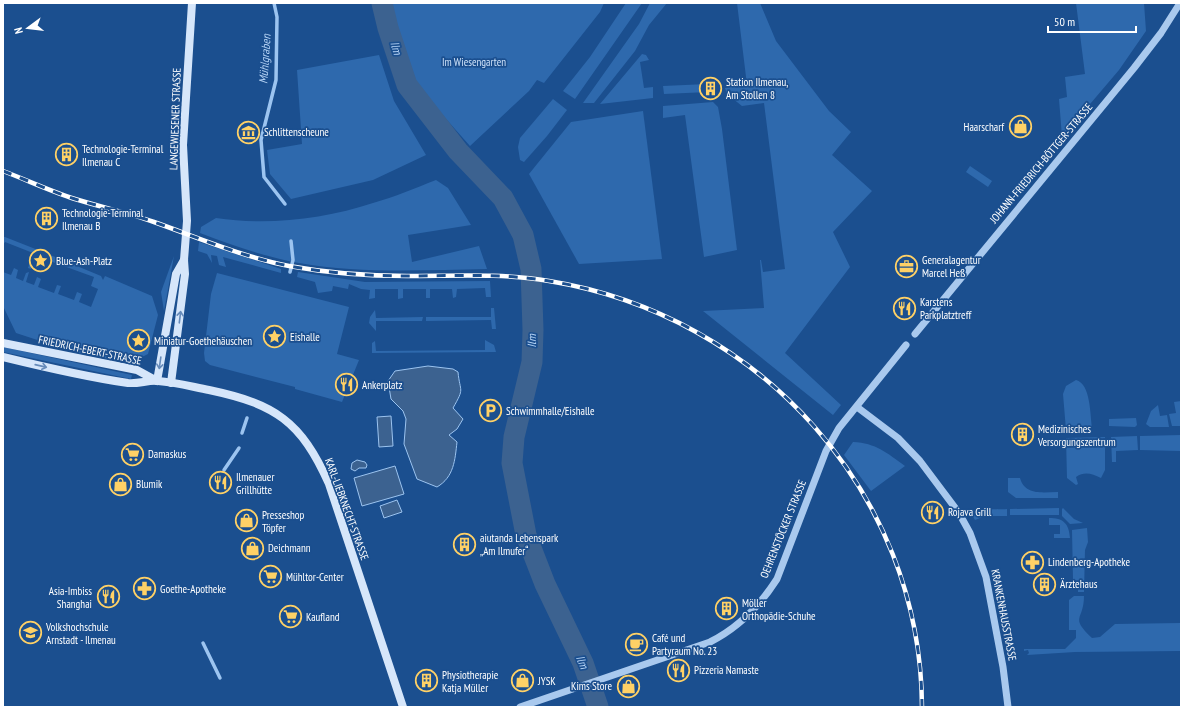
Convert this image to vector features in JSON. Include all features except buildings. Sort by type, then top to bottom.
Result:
[{"type":"main road","name":"LANGEWIESENER STRASSE","points":[[171,383],[185,274],[184,260],[188,221],[183,145],[192,3]]},
{"type":"main road","name":"LANGEWIESENER STRASSE","points":[[157,381],[176,274],[184,260]]},
{"type":"main road","name":"FRIEDRICH-EBERT-STRASSE","points":[[3,343],[137,370],[157,381]]},
{"type":"main road","name":"FRIEDRICH-EBERT-STRASSE","points":[[3,357],[44,367],[128,383],[157,381]]},
{"type":"main road","name":"KARL-LIEBKNECHT-STRASSE","points":[[157,381],[237,396],[265,407],[285,418],[310,447],[328,484],[403,707]]},
{"type":"street","name":"JOHANN-FRIEDRICH-BÖTTGER-STRASSE","points":[[915,334],[1138,62],[1161,33],[1180,3]]},
{"type":"street","name":"OEHRENSTÖCKER STRASSE","points":[[520,707],[710,642],[725,634],[755,607],[777,578],[826,450],[839,428],[906,344]]},
{"type":"street","name":"KRANKENHAUSSTRASSE","points":[[857,407],[898,438],[920,461],[954,506],[968,530],[986,577],[1003,667],[1008,707]]},
{"type":"green space","name":"Im Wiesengarten","points":[[392,3],[604,3],[600,12],[544,83],[537,80],[529,91],[470,146],[415,84],[395,21]]},
{"type":"green space","points":[[626,3],[642,3],[575,99],[563,91],[590,57]]},
{"type":"green space","points":[[650,3],[667,3],[649,25],[635,51],[594,103],[583,103],[639,24]]},
{"type":"green space","points":[[737,3],[760,3],[776,41],[829,111],[851,132],[832,155],[872,191],[833,232],[850,267],[785,353],[841,405],[833,415],[703,311],[764,308],[760,260],[763,272],[785,269],[764,103],[742,106],[727,94],[725,88],[747,85]]},
{"type":"green space","points":[[1076,3],[1144,3],[1146,31],[1119,70],[1062,137],[1059,99],[1067,97],[1065,77],[1085,74]]},
{"type":"green space","points":[[642,54],[646,55],[649,60],[640,62],[644,88],[653,87],[653,98],[600,104]]},
{"type":"green space","points":[[379,55],[394,101],[426,155],[373,180],[291,199],[270,174],[267,150],[302,144],[297,70]]},
{"type":"green space","points":[[707,84],[708,92],[664,94],[663,86]]},
{"type":"green space","points":[[553,99],[567,110],[524,162],[520,160],[518,147],[520,138]]},
{"type":"green space","points":[[713,102],[718,107],[722,129],[737,250],[704,257],[685,115],[663,118],[663,106]]},
{"type":"green space","points":[[643,111],[662,259],[579,264],[529,174],[571,122]]},
{"type":"green space","points":[[970,166],[992,181],[988,187],[966,172]]},
{"type":"green space","points":[[436,180],[448,188],[471,225],[408,235],[412,262],[479,246],[487,269],[345,269],[299,263],[261,254],[200,233],[201,227],[216,218],[275,221],[316,217],[355,209],[381,201]]},
{"type":"green space","points":[[3,237],[38,250],[31,269],[28,268],[33,253],[5,242],[3,245]]},
{"type":"green space","points":[[199,242],[281,269],[281,273],[223,257],[226,267],[219,265],[217,256],[211,255],[212,263],[207,254],[198,251]]},
{"type":"green space","points":[[48,254],[101,276],[103,280],[105,276],[152,296],[158,315],[148,354],[130,363],[74,352],[16,333],[3,306],[3,272],[11,275],[14,268],[18,270],[16,278],[23,281],[26,273],[29,272],[26,282],[34,285],[37,277],[41,279],[38,287],[54,293],[57,285],[61,286],[58,294],[74,300],[77,292],[82,294],[79,302],[91,307],[98,289],[91,286],[94,277],[47,260],[43,268],[42,265]]},
{"type":"green space","points":[[174,256],[164,311],[161,292]]},
{"type":"green space","points":[[298,272],[365,282],[490,281],[491,297],[486,297],[485,288],[457,289],[456,297],[453,298],[452,289],[430,289],[430,298],[426,298],[426,289],[403,289],[403,298],[398,299],[398,289],[375,289],[375,298],[369,299],[370,290],[361,289],[349,284],[348,289],[333,286],[332,291],[318,293],[315,282],[297,277]]},
{"type":"green space","name":"Eishalle","points":[[217,273],[349,307],[337,354],[359,360],[342,402],[295,389],[295,387],[210,365],[205,361],[204,353],[211,294]]},
{"type":"green space","points":[[491,308],[494,308],[496,329],[492,329],[491,320],[426,321],[426,317],[491,317]]},
{"type":"green space","points":[[375,310],[376,318],[423,317],[422,321],[376,321],[376,331],[369,323],[370,317]]},
{"type":"green space","points":[[485,340],[494,345],[496,352],[372,353],[372,343],[375,341],[376,351],[485,350]]},
{"type":"green space","points":[[3,347],[132,375],[131,379],[3,352]]},
{"type":"green space","points":[[1076,380],[1085,387],[1089,401],[1092,428],[1089,430],[1066,430],[1063,394],[1066,386]]},
{"type":"green space","points":[[1181,401],[1181,426],[1172,426],[1169,414],[1176,413],[1174,402]]},
{"type":"green space","points":[[1158,405],[1160,416],[1167,415],[1169,427],[1150,427],[1146,424],[1151,411]]},
{"type":"green space","points":[[1136,418],[1137,425],[1135,427],[1109,426],[1109,419]]},
{"type":"green space","points":[[1181,435],[1181,451],[1140,450],[1140,436]]},
{"type":"green space","points":[[1137,436],[1138,450],[1116,451],[1116,462],[1112,462],[1111,437]]},
{"type":"green space","points":[[1105,437],[1105,470],[1101,478],[1092,474],[1082,474],[1076,477],[1078,484],[1076,485],[1067,478],[1066,438]]},
{"type":"green space","points":[[853,442],[868,444],[875,447],[887,453],[905,466],[871,491],[844,455]]},
{"type":"green space","points":[[1008,478],[1020,478],[1022,484],[1026,488],[1035,492],[1058,492],[1058,498],[1016,498],[1008,492]]},
{"type":"green space","points":[[1059,508],[1059,515],[1010,515],[1010,509]]},
{"type":"green space","points":[[1063,508],[1074,519],[1083,523],[1070,524],[1062,516]]},
{"type":"green space","points":[[1007,509],[1007,516],[985,516],[975,520],[973,517],[984,510]]},
{"type":"green space","points":[[1049,518],[1062,520],[1067,525],[1070,538],[1054,538],[1054,534],[1060,534],[1060,525],[1049,525]]},
{"type":"green space","points":[[1087,528],[1088,542],[1085,550],[1084,592],[1078,592],[1078,581],[1073,580],[1072,530]]},
{"type":"green space","points":[[1074,596],[1084,596],[1079,622],[1092,638],[1100,637],[1115,624],[1181,623],[1181,651],[1075,652],[1027,655],[1029,653],[1028,650],[1024,651],[1024,649],[1065,649],[1076,638],[1076,630],[1069,630],[1069,600]]},
{"type":"green space","points":[[603,695],[606,707],[592,707],[590,699]]},
{"type":"shaded area","points":[[428,366],[453,369],[458,372],[461,390],[453,408],[463,419],[457,429],[449,435],[457,442],[453,468],[443,483],[437,487],[417,479],[404,444],[406,419],[403,411],[391,399],[388,381],[395,371]]},
{"type":"shaded area","points":[[391,416],[393,446],[379,447],[377,417]]},
{"type":"shaded area","points":[[357,460],[365,462],[367,465],[366,468],[359,468],[355,471],[351,469],[352,463]]},
{"type":"shaded area","points":[[395,466],[404,494],[362,506],[354,478]]},
{"type":"shaded area","points":[[397,500],[402,512],[384,518],[380,506]]},
{"type":"waterway","name":"Mühlgraben","points":[[274,3],[277,17],[276,80],[261,140],[264,177],[285,204]]},
{"type":"waterway","name":"Ilm","points":[[382,3],[388,28],[407,85],[458,151],[503,198],[523,235],[531,269],[533,330],[532,362],[514,437],[512,463],[526,535],[545,584],[583,663],[598,707]]},
{"type":"waterway","name":"Mühlgraben","points":[[290,272],[293,260],[291,241]]},
{"type":"waterway","name":"Mühlgraben","points":[[242,433],[247,418]]},
{"type":"waterway","name":"Mühlgraben","points":[[224,470],[239,448]]},
{"type":"waterway","name":"Mühlgraben","points":[[203,643],[220,678]]},
{"type":"railway","points":[[3,171],[66,196],[144,219],[255,258],[289,266],[318,271],[363,275],[460,275],[531,278],[625,300],[696,332],[759,374],[814,426],[859,487],[893,555],[914,628],[922,707]]},
{"type":"place","name":"Station Ilmenau, Am Stollen 8","points":[[710,88]]},
{"type":"place","name":"Haarscharf","points":[[1020,127]]},
{"type":"place","name":"Schlittenscheune","points":[[249,132]]},
{"type":"place","name":"Technologie-Terminal Ilmenau C","points":[[67,155]]},
{"type":"place","name":"Technologie-Terminal Ilmenau B","points":[[47,219]]},
{"type":"place","name":"Blue-Ash-Platz","points":[[40,261]]},
{"type":"place","name":"Generalagentur Marcel Heß","points":[[906,266]]},
{"type":"place","name":"Karstens Parkplatztreff","points":[[905,308]]},
{"type":"place","name":"Eishalle","points":[[274,337]]},
{"type":"place","name":"Miniatur-Goethehäuschen","points":[[139,341]]},
{"type":"place","name":"Ankerplatz","points":[[346,385]]},
{"type":"place","name":"Schwimmhalle/Eishalle","points":[[491,411]]},
{"type":"place","name":"Medizinisches Versorgungszentrum","points":[[1022,435]]},
{"type":"place","name":"Damaskus","points":[[133,454]]},
{"type":"place","name":"Ilmenauer Grillhütte","points":[[220,483]]},
{"type":"place","name":"Blumik","points":[[121,484]]},
{"type":"place","name":"Rojava Grill","points":[[933,512]]},
{"type":"place","name":"Presseshop Töpfer","points":[[246,521]]},
{"type":"place","name":"aiutanda Lebenspark „Am Ilmufer“","points":[[465,544]]},
{"type":"place","name":"Deichmann","points":[[252,548]]},
{"type":"place","name":"Lindenberg-Apotheke","points":[[1032,562]]},
{"type":"place","name":"Mühltor-Center","points":[[271,577]]},
{"type":"place","name":"Ärztehaus","points":[[1044,584]]},
{"type":"place","name":"Goethe-Apotheke","points":[[145,589]]},
{"type":"place","name":"Asia-Imbiss Shanghai","points":[[108,597]]},
{"type":"place","name":"Möller Orthopädie-Schuhe","points":[[726,609]]},
{"type":"place","name":"Kaufland","points":[[290,617]]},
{"type":"place","name":"Volkshochschule Arnstadt - Ilmenau","points":[[30,633]]},
{"type":"place","name":"Café und Partyraum No. 23","points":[[636,644]]},
{"type":"place","name":"Pizzeria Namaste","points":[[679,670]]},
{"type":"place","name":"Physiotherapie Katja Müller","points":[[427,681]]},
{"type":"place","name":"JYSK","points":[[523,681]]},
{"type":"place","name":"Kims Store","points":[[628,686]]}]
